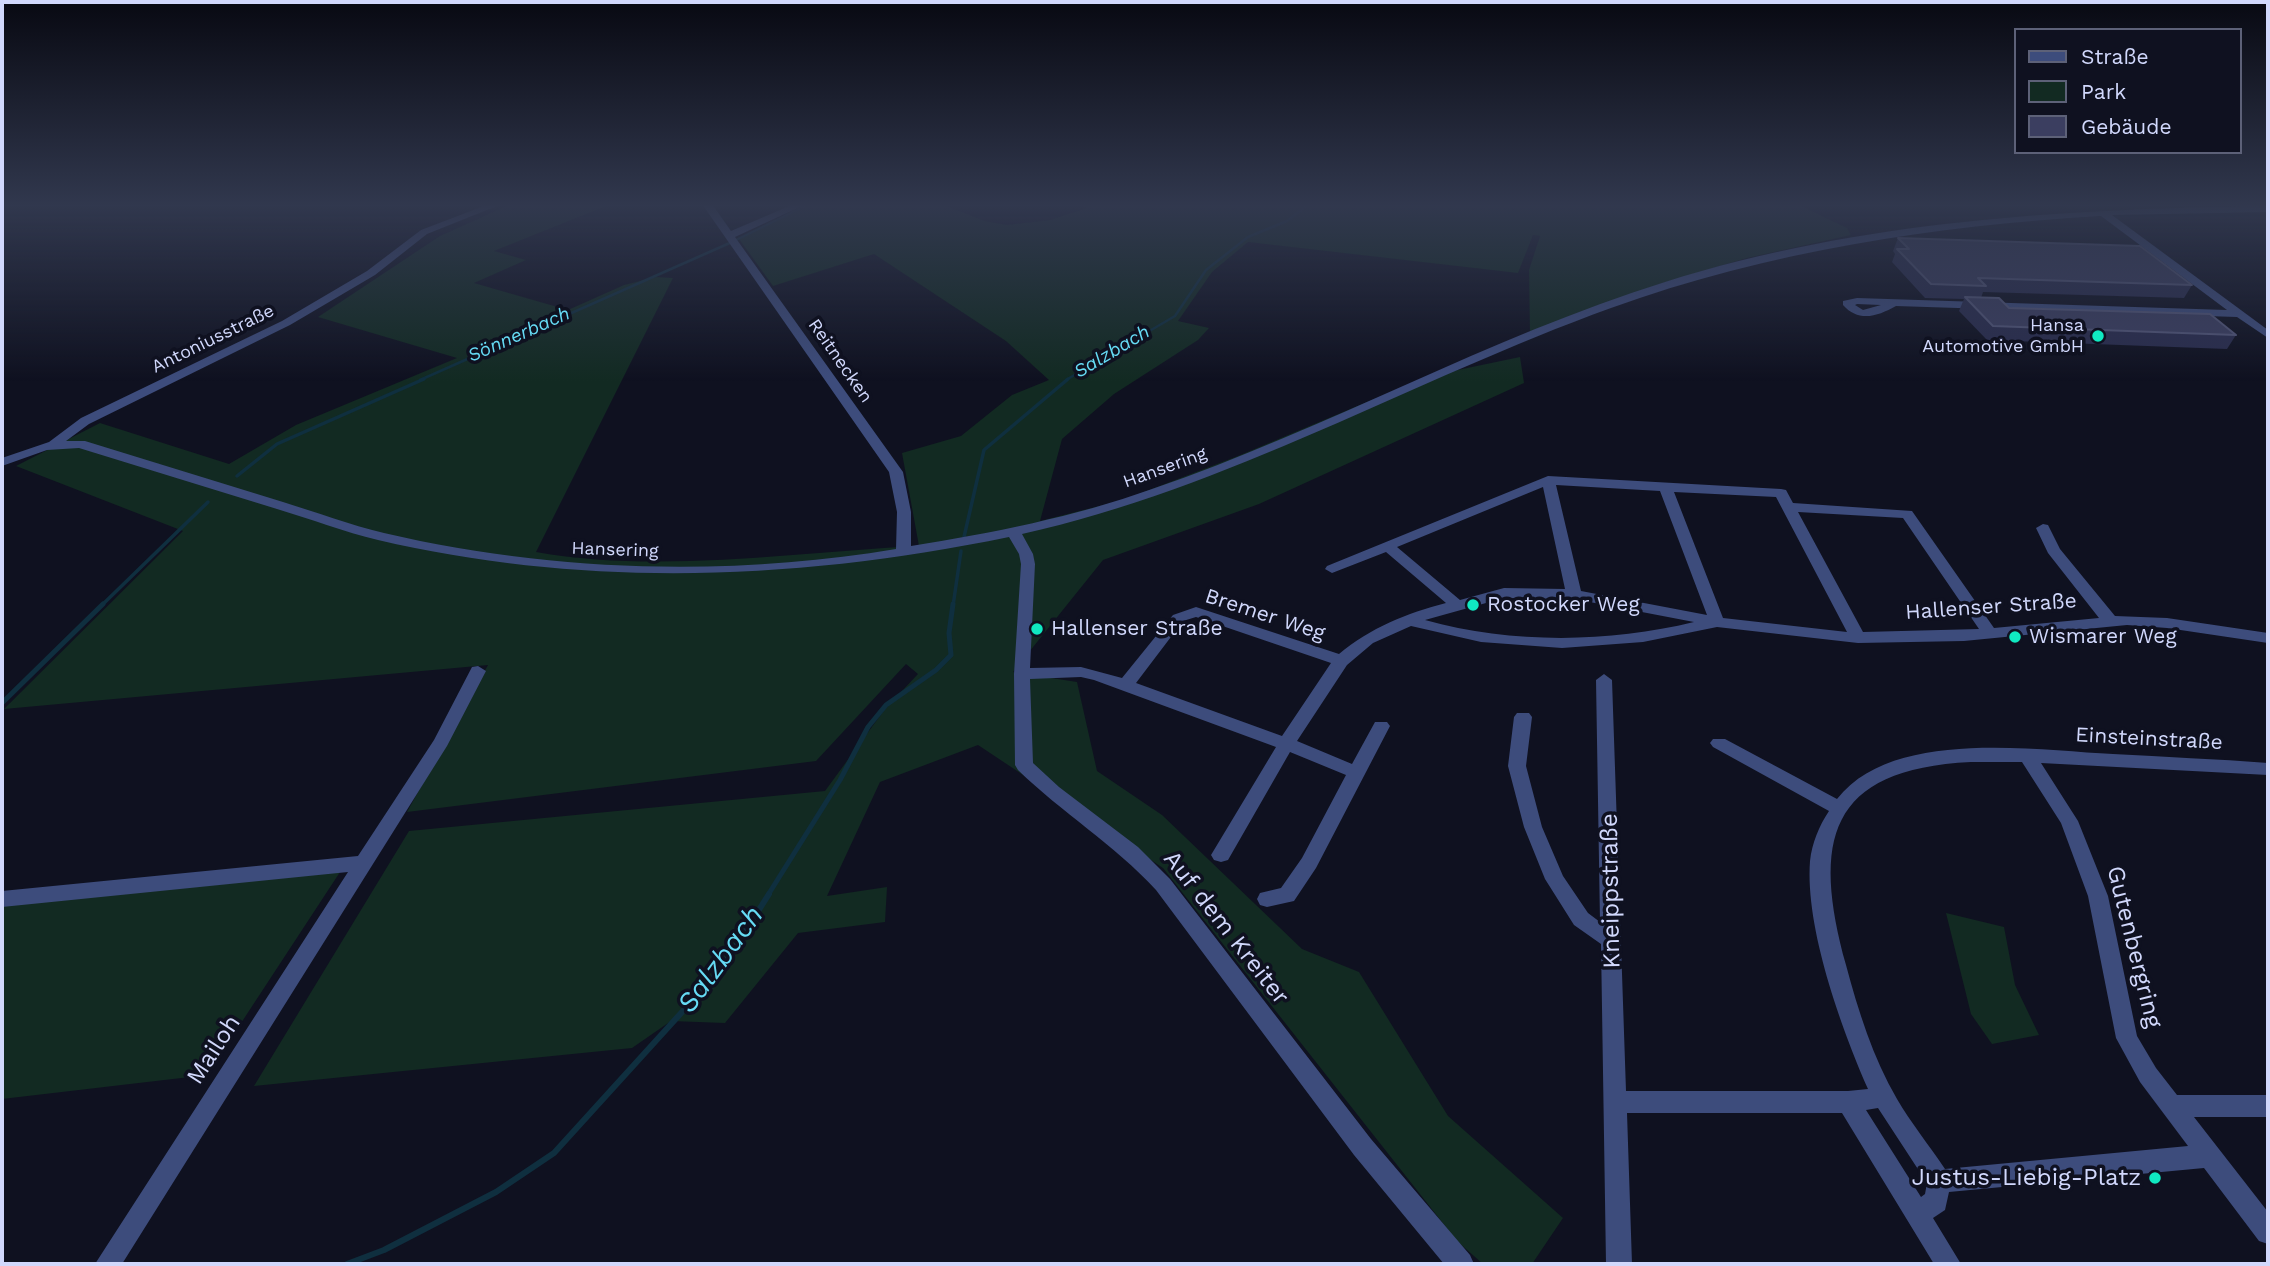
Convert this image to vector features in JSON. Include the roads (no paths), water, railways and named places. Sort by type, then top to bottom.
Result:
[{"type":"street","name":"Antoniusstraße","points":[[54,444],[85,421],[286,323],[384,263]]},
{"type":"street","name":"Reitnecken","points":[[750,263],[896,472],[901,488],[903,553]]},
{"type":"street","name":"Hansering","points":[[54,444],[80,444],[392,539],[522,563],[588,569],[702,571],[825,563],[903,553],[1014,532],[1164,490],[1595,311],[1744,263]]},
{"type":"street","points":[[2171,263],[2268,335]]},
{"type":"street","points":[[1893,303],[2240,314]]},
{"type":"street","points":[[2,462],[54,444]]},
{"type":"street","points":[[1548,480],[1574,594]]},
{"type":"street","points":[[1332,569],[1548,480],[1665,487],[1907,514],[1990,634]]},
{"type":"street","points":[[1665,487],[1717,622]]},
{"type":"street","points":[[1784,500],[1858,638]]},
{"type":"street","points":[[2043,528],[2053,550],[2110,621]]},
{"type":"street","name":"Auf dem Kreiter","points":[[1014,532],[1026,554],[1027,564],[1022,674],[1024,765],[1041,784],[1145,865],[1199,928],[1269,1025],[1429,1228],[1461,1264]]},
{"type":"street","points":[[1387,546],[1455,604]]},
{"type":"street","name":"Hallenser Straße","points":[[1221,855],[1286,744],[1341,661],[1367,639],[1408,620],[1455,604],[1504,593],[1574,594],[1717,622],[1858,638],[1990,634],[2110,621],[2167,622],[2268,638]]},
{"type":"street","name":"Bremer Weg","points":[[1125,685],[1178,618],[1186,613],[1196,612],[1341,661]]},
{"type":"street","name":"Hallenser Straße","points":[[1408,620],[1454,633],[1502,640],[1557,642],[1648,634],[1717,622]]},
{"type":"street","name":"Mailoh","points":[[108,1264],[442,742],[478,671]]},
{"type":"street","points":[[1022,674],[1081,672],[1125,685],[1355,772]]},
{"type":"street","name":"Kneippstraße","points":[[1604,680],[1619,1264]]},
{"type":"street","points":[[1523,717],[1517,766],[1533,827],[1555,879],[1581,919],[1612,940]]},
{"type":"street","points":[[1267,899],[1287,895],[1308,863],[1381,726]]},
{"type":"street","points":[[1719,743],[1839,808]]},
{"type":"street","points":[[1914,1212],[1927,1208],[1936,1201],[1938,1181],[1884,1097],[1850,1010],[1827,930],[1820,864],[1823,842],[1839,808],[1878,774],[1928,759],[2027,756]]},
{"type":"street","name":"Einsteinstraße","points":[[2027,756],[2268,769]]},
{"type":"street","name":"Gutenbergring","points":[[2027,756],[2069,821],[2081,848],[2098,896],[2127,1038],[2148,1075],[2207,1156],[2268,1232]]},
{"type":"street","points":[[2,899],[365,863]]},
{"type":"street","points":[[1616,1102],[1848,1102],[1884,1097]]},
{"type":"street","points":[[1848,1102],[1948,1264]]},
{"type":"street","points":[[2171,1106],[2268,1106]]},
{"type":"street","points":[[1938,1181],[2207,1156]]},
{"type":"waterway","name":"Sönnerbach","points":[[420,380],[684,263]]},
{"type":"waterway","name":"Salzbach","points":[[1066,380],[1175,316],[1206,270],[1215,263]]},
{"type":"waterway","name":"Sönnerbach","points":[[237,476],[277,444],[424,379]]},
{"type":"waterway","name":"Salzbach","points":[[964,537],[984,450],[1068,379]]},
{"type":"waterway","name":"Sönnerbach","points":[[101,606],[208,502]]},
{"type":"waterway","name":"Salzbach","points":[[953,606],[961,551]]},
{"type":"waterway","name":"Sönnerbach","points":[[2,703],[103,604]]},
{"type":"waterway","name":"Salzbach","points":[[768,895],[840,780],[868,727],[886,705],[936,670],[951,655],[949,633],[953,604]]},
{"type":"waterway","name":"Salzbach","points":[[347,1264],[384,1250],[496,1192],[554,1153],[722,968],[769,894]]},
{"type":"place","name":"Hansa Automotive GmbH","points":[[2098,336]]},
{"type":"place","name":"Rostocker Weg","points":[[1473,605]]},
{"type":"place","name":"Hallenser Straße","points":[[1037,629]]},
{"type":"place","name":"Wismarer Weg","points":[[2015,637]]},
{"type":"place","name":"Justus-Liebig-Platz","points":[[2155,1178]]}]
